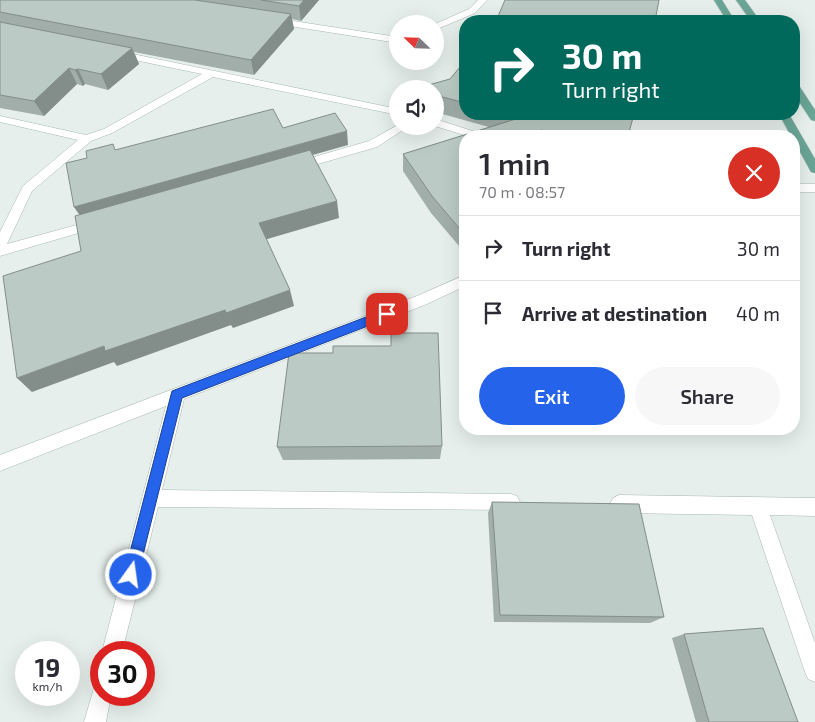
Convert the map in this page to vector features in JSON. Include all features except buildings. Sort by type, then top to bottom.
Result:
[{"type":"main road","points":[[718,0],[727,15]]},
{"type":"main road","points":[[740,0],[751,15]]},
{"type":"main road","points":[[800,95],[815,118]]},
{"type":"main road","points":[[800,142],[815,169]]},
{"type":"street","points":[[463,15],[472,11],[483,0]]},
{"type":"street","points":[[444,23],[459,17]]},
{"type":"street","points":[[261,19],[389,39]]},
{"type":"street","points":[[106,52],[389,110]]},
{"type":"street","points":[[0,246],[27,188],[87,139],[108,131],[212,73]]},
{"type":"street","points":[[0,119],[87,139]]},
{"type":"street","points":[[444,125],[460,130]]},
{"type":"street","points":[[287,169],[373,144],[389,135]]},
{"type":"street","points":[[800,188],[815,188]]},
{"type":"street","points":[[0,251],[105,221]]},
{"type":"street","points":[[0,463],[422,300],[459,283]]},
{"type":"street","points":[[115,641],[176,395]]},
{"type":"street","points":[[150,498],[529,503]]},
{"type":"street","points":[[599,504],[815,507]]},
{"type":"street","points":[[758,506],[815,672]]},
{"type":"street","points":[[95,722],[99,706]]},
{"type":"route","points":[[131,575],[176,395],[387,314]]}]
